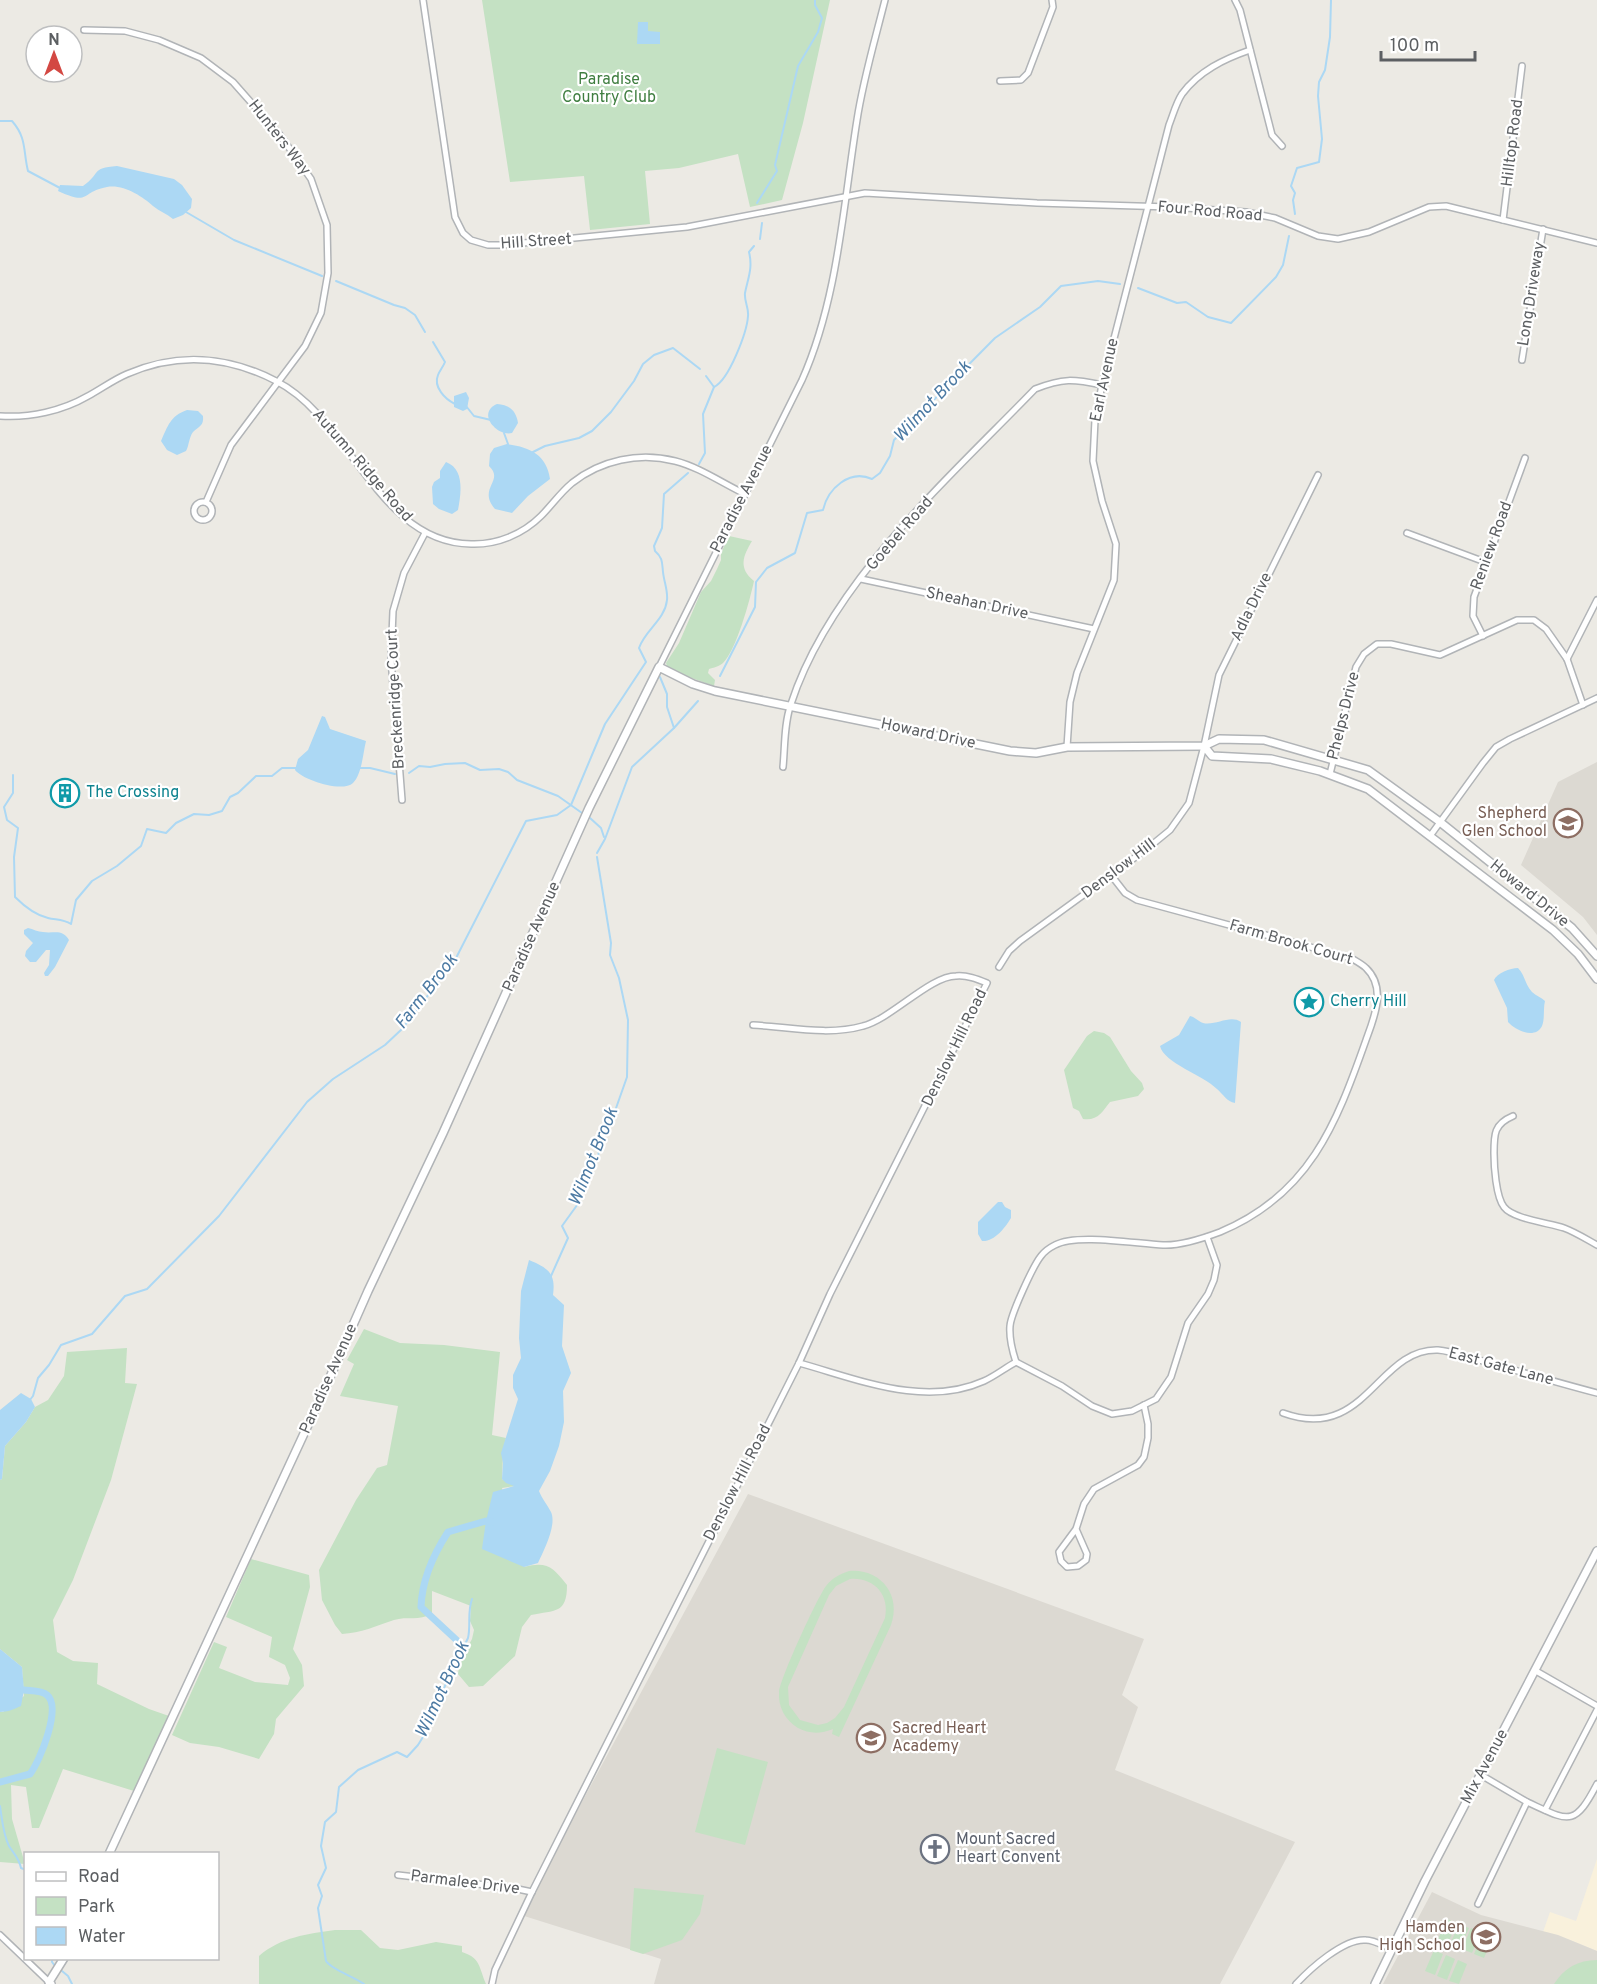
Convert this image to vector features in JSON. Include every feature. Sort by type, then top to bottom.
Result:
[{"type":"street","name":"Hill Street","points":[[423,0],[455,216],[463,233],[471,240],[488,245],[502,245],[651,232],[718,222],[846,195]]},
{"type":"street","name":"Paradise Avenue","points":[[110,1852],[327,1384],[377,1270],[443,1133],[577,834],[802,380],[817,342],[829,291],[857,118],[885,0]]},
{"type":"street","points":[[1000,81],[1021,80],[1028,73],[1053,7],[1052,0]]},
{"type":"street","points":[[1235,0],[1240,10],[1272,135],[1282,146]]},
{"type":"street","name":"Hunters Way","points":[[84,30],[125,31],[159,40],[201,58],[233,82],[280,135],[312,178],[327,225],[328,273],[321,313],[305,346],[231,445],[206,502]]},
{"type":"street","name":"Earl Avenue","points":[[1067,747],[1072,692],[1077,673],[1114,580],[1116,544],[1102,501],[1093,461],[1095,420],[1168,125],[1181,96],[1200,75],[1227,58],[1250,50]]},
{"type":"street","name":"Hilltop Road","points":[[1503,220],[1522,66]]},
{"type":"street","name":"Four Rod Road","points":[[846,195],[865,193],[1037,203],[1149,206],[1261,214],[1328,238],[1358,236],[1417,212],[1439,206],[1455,206],[1597,243]]},
{"type":"street","name":"Long Driveway","points":[[1522,360],[1543,230]]},
{"type":"street","name":"Autumn Ridge Road","points":[[0,416],[35,414],[56,409],[86,397],[126,375],[169,361],[200,359],[233,363],[278,382],[309,405],[393,507],[410,524],[425,533],[450,542],[469,544],[486,543],[510,537],[539,518],[566,489],[587,472],[628,458],[674,461],[694,468],[745,494]]},
{"type":"street","name":"Goebel Road","points":[[783,767],[790,705],[808,662],[834,615],[898,530],[1035,389],[1054,381],[1075,380],[1102,385]]},
{"type":"street","name":"Reniew Road","points":[[1483,636],[1473,616],[1474,597],[1525,458]]},
{"type":"street","name":"Adla Drive","points":[[1204,746],[1219,675],[1318,475]]},
{"type":"street","name":"Breckenridge Court","points":[[402,800],[391,659],[393,611],[404,573],[425,533]]},
{"type":"street","points":[[1407,533],[1485,562]]},
{"type":"street","name":"Sheahan Drive","points":[[861,579],[1094,629]]},
{"type":"street","points":[[1567,659],[1597,600]]},
{"type":"street","name":"Phelps Drive","points":[[1330,774],[1356,667],[1364,654],[1377,644],[1440,655],[1517,620],[1534,620],[1546,629],[1567,659],[1583,705]]},
{"type":"street","name":"Howard Drive","points":[[659,667],[703,688],[1010,751],[1036,753],[1067,747],[1204,746],[1219,739],[1264,740],[1333,759],[1368,770],[1440,822],[1572,928],[1597,956]]},
{"type":"street","points":[[1430,836],[1496,747],[1597,698]]},
{"type":"street","name":"Howard Drive","points":[[1204,746],[1212,756],[1271,759],[1330,774],[1368,789],[1553,930],[1578,954],[1597,979]]},
{"type":"street","name":"Denslow Hill","points":[[999,967],[1009,951],[1020,941],[1170,830],[1189,802],[1204,746]]},
{"type":"street","name":"Farm Brook Court","points":[[1016,1362],[1010,1341],[1010,1323],[1042,1254],[1057,1244],[1076,1239],[1102,1239],[1168,1245],[1207,1237],[1240,1223],[1277,1200],[1302,1173],[1322,1145],[1338,1114],[1376,1013],[1378,995],[1375,981],[1367,968],[1351,958],[1137,900],[1125,893],[1111,875]]},
{"type":"street","points":[[1578,954],[1589,945]]},
{"type":"street","name":"Denslow Hill Road","points":[[492,1984],[495,1970],[532,1892],[799,1363],[830,1294],[987,983],[971,977],[954,975],[941,979],[866,1026],[838,1031],[753,1025]]},
{"type":"street","points":[[1513,1116],[1502,1121],[1497,1128],[1494,1145],[1499,1198],[1504,1208],[1514,1214],[1566,1229],[1597,1245]]},
{"type":"street","points":[[799,1363],[909,1392],[940,1392],[964,1388],[985,1381],[1016,1362],[1062,1386],[1092,1406],[1112,1414],[1132,1411],[1156,1399],[1171,1377],[1188,1323],[1208,1294],[1217,1265],[1207,1237]]},
{"type":"street","name":"East Gate Lane","points":[[1283,1413],[1311,1419],[1341,1413],[1364,1398],[1400,1363],[1411,1356],[1439,1350],[1597,1394]]},
{"type":"street","points":[[1076,1529],[1087,1554],[1086,1560],[1077,1566],[1067,1567],[1061,1561],[1059,1552],[1076,1529],[1084,1504],[1094,1489],[1138,1465],[1144,1457],[1148,1424],[1144,1405]]},
{"type":"street","name":"Mix Avenue","points":[[1375,1984],[1597,1551]]},
{"type":"street","points":[[1536,1671],[1597,1706]]},
{"type":"street","points":[[1545,1810],[1597,1710]]},
{"type":"street","points":[[1481,1775],[1527,1802],[1563,1816],[1579,1814],[1585,1808],[1597,1784]]},
{"type":"street","points":[[1478,1904],[1527,1802]]},
{"type":"street","name":"Parmalee Drive","points":[[398,1875],[532,1892]]},
{"type":"street","points":[[0,1935],[24,1958]]},
{"type":"street","points":[[1296,1984],[1304,1975],[1347,1944],[1364,1939],[1392,1949]]},
{"type":"street","points":[[26,1960],[50,1983],[63,1960]]},
{"type":"shaded area","name":"Shepherd Glen School","points":[[1597,762],[1597,935],[1583,917],[1521,865],[1558,782]]},
{"type":"shaded area","name":"Sacred Heart Academy","points":[[748,1494],[1144,1639],[1122,1695],[1138,1707],[1115,1770],[1295,1842],[1220,1984],[654,1984],[661,1959],[521,1915]]},
{"type":"shaded area","points":[[1597,1859],[1597,1951],[1543,1932],[1550,1912],[1576,1921]]},
{"type":"shaded area","name":"Hamden High School","points":[[1432,1892],[1481,1915],[1558,1935],[1597,1951],[1597,1984],[1383,1984]]},
{"type":"green space","name":"Paradise Country Club","points":[[482,0],[830,0],[803,123],[782,200],[750,207],[738,154],[679,168],[645,171],[650,224],[590,230],[584,176],[510,182]]},
{"type":"green space","points":[[729,536],[752,541],[744,557],[744,567],[754,581],[733,648],[723,663],[709,669],[708,673],[715,680],[714,686],[686,676],[667,666],[666,663],[679,643],[701,592],[711,581],[717,569]]},
{"type":"green space","points":[[1094,1031],[1110,1037],[1144,1089],[1138,1096],[1110,1102],[1092,1119],[1083,1119],[1079,1111],[1073,1108],[1064,1070],[1087,1036]]},
{"type":"green space","points":[[364,1329],[400,1343],[444,1345],[500,1352],[492,1435],[506,1438],[502,1479],[515,1486],[502,1488],[524,1567],[544,1565],[549,1567],[567,1585],[562,1606],[553,1611],[531,1615],[522,1627],[515,1656],[483,1686],[469,1687],[458,1674],[460,1661],[472,1639],[474,1630],[470,1621],[471,1606],[432,1591],[432,1614],[399,1619],[362,1631],[342,1634],[322,1600],[319,1570],[356,1500],[377,1468],[387,1465],[398,1406],[340,1396],[354,1364],[347,1360]]},
{"type":"green space","points":[[127,1348],[125,1383],[137,1384],[111,1480],[73,1580],[53,1620],[57,1652],[73,1661],[98,1663],[97,1684],[169,1716],[134,1791],[63,1769],[39,1828],[32,1828],[26,1787],[11,1785],[12,1819],[24,1864],[0,1862],[0,1712],[24,1696],[22,1667],[0,1649],[0,1480],[2,1479],[5,1446],[26,1422],[35,1407],[48,1400],[64,1376],[67,1352]]},
{"type":"green space","points":[[251,1559],[309,1575],[310,1587],[293,1649],[302,1665],[304,1686],[276,1719],[274,1734],[259,1759],[219,1747],[190,1743],[172,1735],[214,1642],[227,1647],[219,1668],[255,1682],[288,1685],[290,1678],[285,1665],[269,1657],[272,1637],[226,1617]]},
{"type":"green space","points":[[849,1571],[860,1571],[879,1579],[891,1594],[894,1614],[839,1737],[832,1734],[833,1729],[811,1732],[793,1725],[781,1708],[779,1692],[792,1656],[821,1593],[836,1577]],"holes":[[[850,1579],[858,1579],[878,1589],[885,1602],[885,1618],[844,1707],[835,1718],[818,1725],[800,1720],[789,1705],[788,1687],[829,1595],[836,1586]]]},
{"type":"green space","points":[[717,1748],[768,1762],[745,1845],[695,1832]]},
{"type":"green space","points":[[634,1888],[704,1895],[700,1914],[682,1940],[643,1954],[630,1950]]},
{"type":"green space","points":[[1447,1919],[1457,1923],[1448,1943],[1438,1939]]},
{"type":"green space","points":[[1459,1924],[1469,1928],[1460,1948],[1450,1944]]},
{"type":"green space","points":[[1471,1928],[1481,1933],[1472,1953],[1462,1949]]},
{"type":"green space","points":[[335,1930],[361,1930],[380,1948],[398,1950],[436,1942],[462,1946],[462,1952],[473,1957],[478,1964],[486,1984],[259,1984],[259,1956],[267,1950],[295,1937]]},
{"type":"green space","points":[[1483,1933],[1493,1937],[1484,1958],[1474,1954]]},
{"type":"green space","points":[[1434,1950],[1443,1954],[1435,1975],[1425,1971]]},
{"type":"green space","points":[[1446,1955],[1455,1959],[1447,1980],[1437,1976]]},
{"type":"green space","points":[[1458,1960],[1467,1964],[1459,1984],[1449,1981]]},
{"type":"green space","points":[[1597,1960],[1597,1984],[1554,1984],[1572,1966],[1584,1961]]},
{"type":"water","points":[[638,22],[648,22],[648,31],[660,32],[660,44],[637,44]]},
{"type":"water","points":[[117,166],[174,179],[182,185],[192,199],[191,208],[183,215],[173,219],[138,195],[119,187],[98,189],[81,198],[58,191],[60,185],[83,186],[99,170]]},
{"type":"water","points":[[466,392],[469,398],[467,409],[463,411],[454,407],[454,396]]},
{"type":"water","points":[[497,404],[509,407],[516,415],[518,423],[512,433],[500,431],[491,423],[488,413]]},
{"type":"water","points":[[187,410],[198,411],[203,416],[203,422],[193,432],[186,451],[177,455],[167,450],[161,441],[173,418]]},
{"type":"water","points":[[507,444],[523,447],[541,458],[550,479],[528,496],[512,513],[495,509],[489,496],[494,476],[489,466],[490,454],[494,448]]},
{"type":"water","points":[[446,462],[456,470],[460,483],[458,510],[452,514],[433,504],[432,487],[434,482],[440,478],[440,471]]},
{"type":"water","points":[[322,716],[325,717],[330,729],[366,741],[356,779],[348,786],[323,784],[306,778],[295,770],[298,759],[308,750]]},
{"type":"water","points":[[28,928],[41,932],[61,933],[69,940],[48,976],[44,973],[49,965],[50,950],[46,950],[36,962],[30,962],[25,956],[33,943],[24,934],[24,930]]},
{"type":"water","points":[[1518,968],[1530,989],[1545,1001],[1543,1023],[1535,1032],[1525,1032],[1508,1022],[1507,1008],[1494,980],[1504,971]]},
{"type":"water","points":[[1190,1016],[1203,1023],[1232,1019],[1241,1022],[1235,1103],[1163,1052],[1160,1046],[1179,1035]]},
{"type":"water","points":[[998,1202],[1002,1202],[1011,1210],[1011,1218],[995,1237],[982,1241],[978,1234],[978,1222]]},
{"type":"water","points":[[529,1260],[549,1272],[553,1281],[553,1295],[564,1305],[562,1346],[571,1373],[563,1391],[564,1422],[559,1446],[550,1471],[539,1491],[551,1512],[551,1530],[538,1563],[524,1567],[482,1549],[493,1492],[514,1486],[502,1479],[501,1453],[518,1399],[513,1388],[513,1375],[521,1358],[519,1338],[521,1291]]},
{"type":"water","points":[[21,1393],[31,1399],[35,1407],[26,1422],[5,1446],[2,1479],[0,1480],[0,1410]]},
{"type":"water","points":[[0,1649],[22,1667],[24,1690],[21,1706],[0,1712]]},
{"type":"waterway","points":[[757,203],[777,171],[775,165],[798,66],[818,32],[822,18],[815,5],[815,0]]},
{"type":"waterway","name":"Wilmot Brook","points":[[1295,214],[1293,200],[1295,193],[1291,186],[1297,168],[1319,162],[1322,139],[1319,82],[1325,70],[1330,37],[1331,0]]},
{"type":"waterway","points":[[0,121],[12,121],[17,127],[22,139],[28,171],[60,188]]},
{"type":"waterway","points":[[186,212],[234,240],[322,276]]},
{"type":"waterway","points":[[760,239],[762,223]]},
{"type":"waterway","name":"Wilmot Brook","points":[[1138,288],[1177,303],[1186,302],[1208,317],[1231,323],[1276,277],[1283,265],[1289,236]]},
{"type":"waterway","points":[[714,387],[726,375],[744,333],[748,316],[745,296],[750,268],[749,252],[754,246]]},
{"type":"waterway","points":[[336,281],[405,308],[415,315],[425,332]]},
{"type":"waterway","name":"Wilmot Brook","points":[[720,676],[755,607],[756,582],[767,568],[795,553],[807,513],[823,510],[830,494],[841,482],[856,477],[872,479],[880,473],[890,456],[894,440],[995,338],[1040,307],[1061,286],[1098,281],[1120,284]]},
{"type":"waterway","points":[[433,342],[445,362],[439,373],[437,384],[444,396],[455,404]]},
{"type":"waterway","points":[[533,452],[545,446],[579,438],[592,431],[611,412],[634,381],[643,364],[654,355],[673,348],[700,369]]},
{"type":"waterway","points":[[706,376],[714,387]]},
{"type":"waterway","name":"Farm Brook","points":[[699,464],[705,453],[703,414],[714,387]]},
{"type":"waterway","points":[[466,406],[474,416],[491,420]]},
{"type":"waterway","points":[[504,433],[508,444]]},
{"type":"waterway","name":"Farm Brook","points":[[29,1401],[33,1396],[38,1378],[61,1345],[92,1334],[125,1296],[147,1289],[219,1216],[307,1102],[333,1079],[385,1045],[402,1029],[455,960],[526,821],[557,815],[571,805],[605,724],[646,662],[639,648],[663,613],[667,600],[662,563],[654,546],[662,528],[664,494],[688,473]]},
{"type":"waterway","points":[[660,677],[667,694],[667,707],[674,728]]},
{"type":"waterway","name":"Wilmot Brook","points":[[597,853],[605,839],[632,767],[674,728],[698,701]]},
{"type":"waterway","points":[[409,773],[419,766],[465,763],[480,770],[499,769],[508,772],[517,780],[558,796],[582,813]]},
{"type":"waterway","points":[[13,775],[13,793],[4,807],[7,820],[18,828],[14,857],[15,897],[39,915],[71,924],[76,900],[92,881],[117,866],[141,846],[147,829],[166,833],[176,823],[194,814],[209,815],[222,811],[230,797],[238,793],[256,776],[272,776],[282,768],[296,768]]},
{"type":"waterway","points":[[359,768],[370,768],[395,774]]},
{"type":"waterway","points":[[590,818],[601,828],[604,837]]},
{"type":"waterway","name":"Wilmot Brook","points":[[551,1276],[568,1238],[562,1226],[580,1201],[586,1181],[597,1160],[603,1135],[615,1111],[627,1077],[628,1020],[619,978],[610,955],[611,943],[597,857]]},
{"type":"waterway","points":[[464,1647],[421,1607],[426,1577],[433,1558],[448,1532],[486,1521],[495,1522]]},
{"type":"waterway","name":"Wilmot Brook","points":[[364,1984],[326,1961],[318,1908],[322,1896],[318,1885],[326,1868],[321,1846],[325,1822],[336,1812],[339,1787],[358,1770],[397,1752],[407,1757],[418,1745],[468,1638],[472,1599]]},
{"type":"waterway","points":[[0,1782],[30,1774],[48,1734],[51,1722],[51,1701],[42,1692],[24,1690]]},
{"type":"waterway","name":"Farm Brook","points":[[0,1806],[7,1841],[21,1868],[24,1869]]},
{"type":"waterway","name":"Farm Brook","points":[[52,1960],[55,1966]]},
{"type":"waterway","points":[[62,1971],[72,1984]]},
{"type":"place","name":"The Crossing","points":[[65,793]]},
{"type":"place","name":"Shepherd Glen School","points":[[1568,823]]},
{"type":"place","name":"Cherry Hill","points":[[1309,1002]]},
{"type":"place","name":"Sacred Heart Academy","points":[[871,1738]]},
{"type":"place","name":"Mount Sacred Heart Convent","points":[[935,1849]]},
{"type":"place","name":"Hamden High School","points":[[1486,1937]]}]
